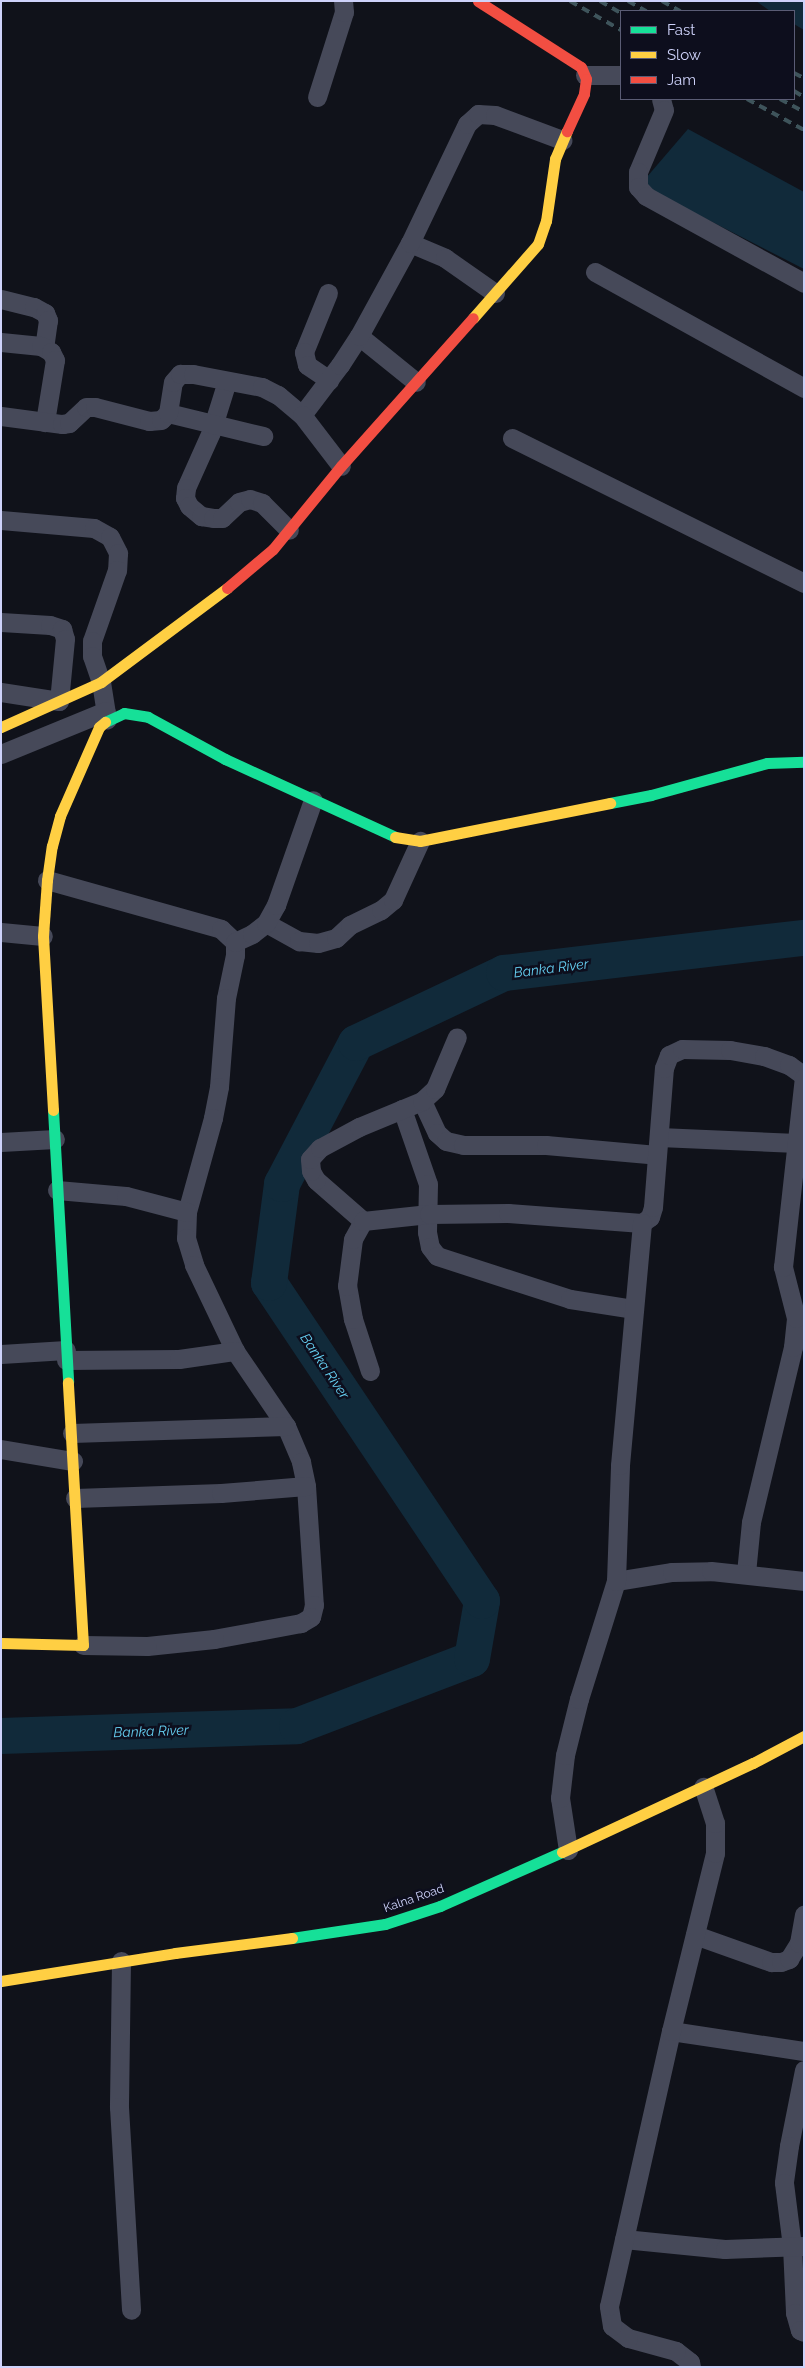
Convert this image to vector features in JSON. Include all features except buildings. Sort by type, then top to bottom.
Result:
[{"type":"street","points":[[317,97],[344,12],[343,1]]},
{"type":"street","points":[[1,727],[101,682],[249,571],[273,550],[341,466],[538,244],[546,220],[555,159],[584,94],[585,75],[581,67],[478,1]]},
{"type":"street","points":[[585,75],[620,75]]},
{"type":"street","points":[[661,100],[664,110],[638,172],[638,187],[646,196],[804,283]]},
{"type":"street","points":[[302,415],[359,336],[410,243],[467,124],[478,114],[495,115],[562,140]]},
{"type":"street","points":[[410,243],[445,258],[495,293]]},
{"type":"street","points":[[595,272],[804,388]]},
{"type":"street","points":[[328,293],[304,352],[307,365],[329,380]]},
{"type":"street","points":[[1,299],[34,307],[45,313],[48,320],[44,347]]},
{"type":"street","points":[[359,336],[416,382]]},
{"type":"street","points":[[1,342],[44,347],[51,352],[55,360],[45,422]]},
{"type":"street","points":[[1,416],[69,423],[86,406],[149,421],[161,420],[168,413],[173,382],[180,374],[193,374],[262,387],[278,395],[302,415],[341,466]]},
{"type":"street","points":[[227,381],[213,424],[186,488],[185,498],[189,506],[201,516],[222,518],[238,502],[250,499],[262,503],[290,530]]},
{"type":"street","points":[[168,413],[263,436]]},
{"type":"street","points":[[512,438],[804,582]]},
{"type":"street","points":[[1,520],[94,528],[110,537],[118,552],[116,570],[92,641],[92,656],[101,682],[106,715],[98,727],[60,816],[52,846],[47,880],[44,936],[83,1645]]},
{"type":"street","points":[[1,622],[50,625],[62,629],[65,639],[59,701]]},
{"type":"street","points":[[1,692],[59,701]]},
{"type":"street","points":[[1,754],[106,715],[124,714],[148,717],[225,759],[312,800],[398,838],[420,841],[650,795],[767,763],[804,762]]},
{"type":"street","points":[[235,942],[252,934],[266,923],[276,905],[312,800]]},
{"type":"street","points":[[266,923],[299,941],[318,943],[336,938],[350,925],[381,910],[392,900],[420,841]]},
{"type":"street","points":[[1,1643],[73,1646],[185,1644],[301,1623],[311,1616],[314,1604],[306,1486],[300,1462],[286,1426],[235,1351],[194,1265],[186,1238],[187,1212],[213,1118],[219,1087],[226,998],[236,955],[235,942],[221,929],[47,880]]},
{"type":"street","points":[[1,932],[44,936]]},
{"type":"street","points":[[457,1037],[435,1089],[422,1101],[359,1128],[320,1148],[310,1159],[311,1171],[316,1180],[363,1221],[429,1214],[508,1212],[642,1223],[650,1217],[653,1207],[664,1068],[669,1055],[682,1049],[730,1050],[764,1056],[789,1065],[804,1077],[784,1267],[800,1319],[796,1366],[751,1522],[746,1573]]},
{"type":"street","points":[[422,1101],[437,1133],[446,1141],[462,1145],[658,1146],[798,1143]]},
{"type":"street","points":[[402,1109],[428,1184],[429,1214],[427,1232],[430,1247],[437,1256],[570,1299],[634,1308]]},
{"type":"street","points":[[1,1142],[55,1139]]},
{"type":"street","points":[[57,1190],[126,1196],[187,1212]]},
{"type":"street","points":[[363,1221],[353,1239],[347,1286],[353,1319],[370,1371]]},
{"type":"street","points":[[568,1850],[560,1798],[564,1755],[578,1699],[616,1581],[620,1465],[642,1223]]},
{"type":"street","points":[[1,1354],[179,1359],[235,1351]]},
{"type":"street","points":[[72,1434],[286,1426]]},
{"type":"street","points":[[1,1449],[73,1461]]},
{"type":"street","points":[[75,1498],[221,1493],[306,1486]]},
{"type":"street","points":[[616,1581],[672,1572],[746,1573],[804,1581]]},
{"type":"street","name":"Kalna Road","points":[[1,1982],[121,1961],[385,1924],[440,1906],[568,1850],[703,1787],[804,1736]]},
{"type":"street","points":[[691,2367],[690,2362],[676,2351],[628,2338],[612,2326],[609,2306],[670,2031],[715,1853],[715,1823],[703,1787]]},
{"type":"street","points":[[695,1935],[771,1962],[797,1959],[804,1914]]},
{"type":"street","points":[[121,1961],[119,2107],[131,2310]]},
{"type":"street","points":[[670,2031],[804,2050]]},
{"type":"street","points":[[804,2070],[789,2146],[784,2183],[798,2246],[795,2313],[800,2330],[804,2332]]},
{"type":"street","points":[[624,2239],[725,2249],[798,2246]]},
{"type":"water","points":[[756,1],[804,1],[804,30],[795,25],[795,10],[769,10]]},
{"type":"water","points":[[688,129],[804,192],[804,269],[640,185]]},
{"type":"waterway","name":"Banka River","points":[[1,1736],[297,1726],[472,1659],[482,1601],[269,1283],[282,1184],[356,1043],[504,973],[804,938]]},
{"type":"railway","points":[[570,1],[620,29]]},
{"type":"railway","points":[[600,1],[620,12]]},
{"type":"railway","points":[[628,1],[644,10]]},
{"type":"railway","points":[[662,1],[678,10]]},
{"type":"railway","points":[[795,74],[804,78]]},
{"type":"railway","points":[[795,92],[804,97]]},
{"type":"railway","points":[[749,100],[804,130]]},
{"type":"railway","points":[[782,100],[804,112]]},
{"type":"traffic: fast","points":[[105,722],[124,713],[148,717],[225,759],[395,837]]},
{"type":"traffic: fast","points":[[610,803],[651,795],[767,763],[804,762]]},
{"type":"traffic: fast","points":[[53,1110],[68,1382]]},
{"type":"traffic: fast","points":[[292,1938],[385,1924],[440,1906],[562,1852]]},
{"type":"traffic: slow","points":[[473,318],[538,244],[546,221],[555,159],[567,131]]},
{"type":"traffic: slow","points":[[1,727],[101,682],[227,588]]},
{"type":"traffic: slow","points":[[53,1110],[43,936],[47,880],[52,846],[60,816],[99,727],[105,722]]},
{"type":"traffic: slow","points":[[395,837],[420,841],[610,803]]},
{"type":"traffic: slow","points":[[1,1643],[83,1645],[68,1382]]},
{"type":"traffic: slow","points":[[562,1852],[753,1763],[804,1736]]},
{"type":"traffic: slow","points":[[1,1981],[175,1953],[292,1938]]},
{"type":"traffic: jam","points":[[478,1],[581,67],[586,79],[584,94],[567,131]]},
{"type":"traffic: jam","points":[[227,588],[273,549],[341,466],[473,318]]}]
